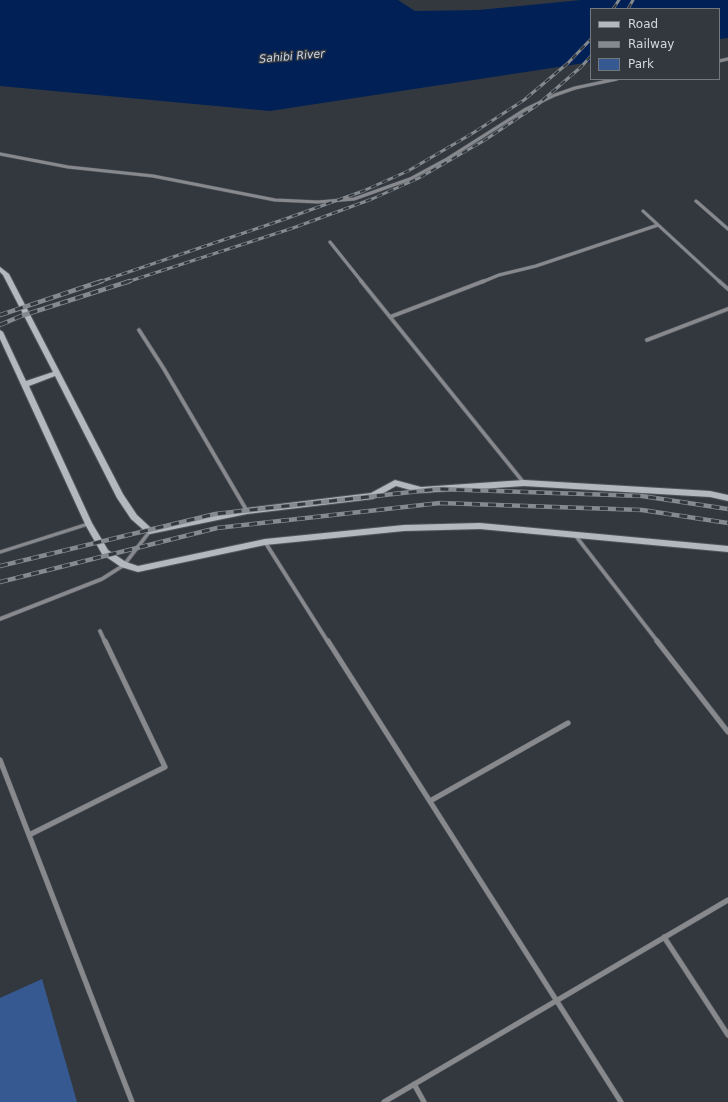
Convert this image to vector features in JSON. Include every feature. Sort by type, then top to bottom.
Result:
[{"type":"street","points":[[0,154],[68,166],[153,176],[275,200],[318,202],[354,198],[377,192],[410,179],[447,159],[526,109],[555,95],[576,88],[612,80]]},
{"type":"street","points":[[696,201],[728,229]]},
{"type":"street","points":[[643,211],[728,289]]},
{"type":"street","points":[[390,317],[499,274],[536,266],[658,225]]},
{"type":"street","points":[[330,242],[524,483]]},
{"type":"street","points":[[0,269],[6,274],[120,496],[134,517],[150,531]]},
{"type":"street","points":[[647,340],[728,309]]},
{"type":"street","points":[[139,330],[164,369],[247,512]]},
{"type":"street","points":[[0,332],[3,345],[24,385],[89,524],[105,552],[124,565],[138,569],[265,542],[404,528],[480,526],[728,549]]},
{"type":"street","points":[[24,385],[57,373]]},
{"type":"street","points":[[0,619],[93,584],[124,565],[150,531],[247,512],[373,496],[395,483],[421,490],[524,483],[710,494],[728,498]]},
{"type":"street","points":[[575,534],[728,732]]},
{"type":"street","points":[[265,542],[621,1102]]},
{"type":"street","points":[[29,836],[166,767],[100,631]]},
{"type":"street","points":[[430,801],[568,723]]},
{"type":"street","points":[[0,760],[132,1102]]},
{"type":"street","points":[[384,1102],[728,900]]},
{"type":"street","points":[[664,937],[728,1035]]},
{"type":"street","points":[[414,1084],[424,1102]]},
{"type":"lane","points":[[0,552],[89,524]]},
{"type":"green space","points":[[42,979],[77,1102],[0,1102],[0,998]]},
{"type":"water","name":"Sahibi River","points":[[0,0],[398,0],[415,11],[479,10],[581,0],[728,0],[728,38],[720,39],[720,8],[590,8],[590,62],[270,111],[0,86]]},
{"type":"railway","points":[[614,8],[619,0]]},
{"type":"railway","points":[[629,8],[633,0]]},
{"type":"railway","points":[[99,282],[363,191],[408,171],[473,133],[524,100],[568,63],[590,40]]},
{"type":"railway","points":[[127,282],[293,228],[372,199],[419,178],[485,140],[536,106],[581,67],[590,57]]},
{"type":"railway","points":[[0,325],[21,316],[130,281]]},
{"type":"railway","points":[[0,315],[99,282]]},
{"type":"railway","points":[[0,566],[215,514],[438,489],[642,496],[728,509]]},
{"type":"railway","points":[[0,582],[217,528],[440,503],[642,510],[728,523]]}]
